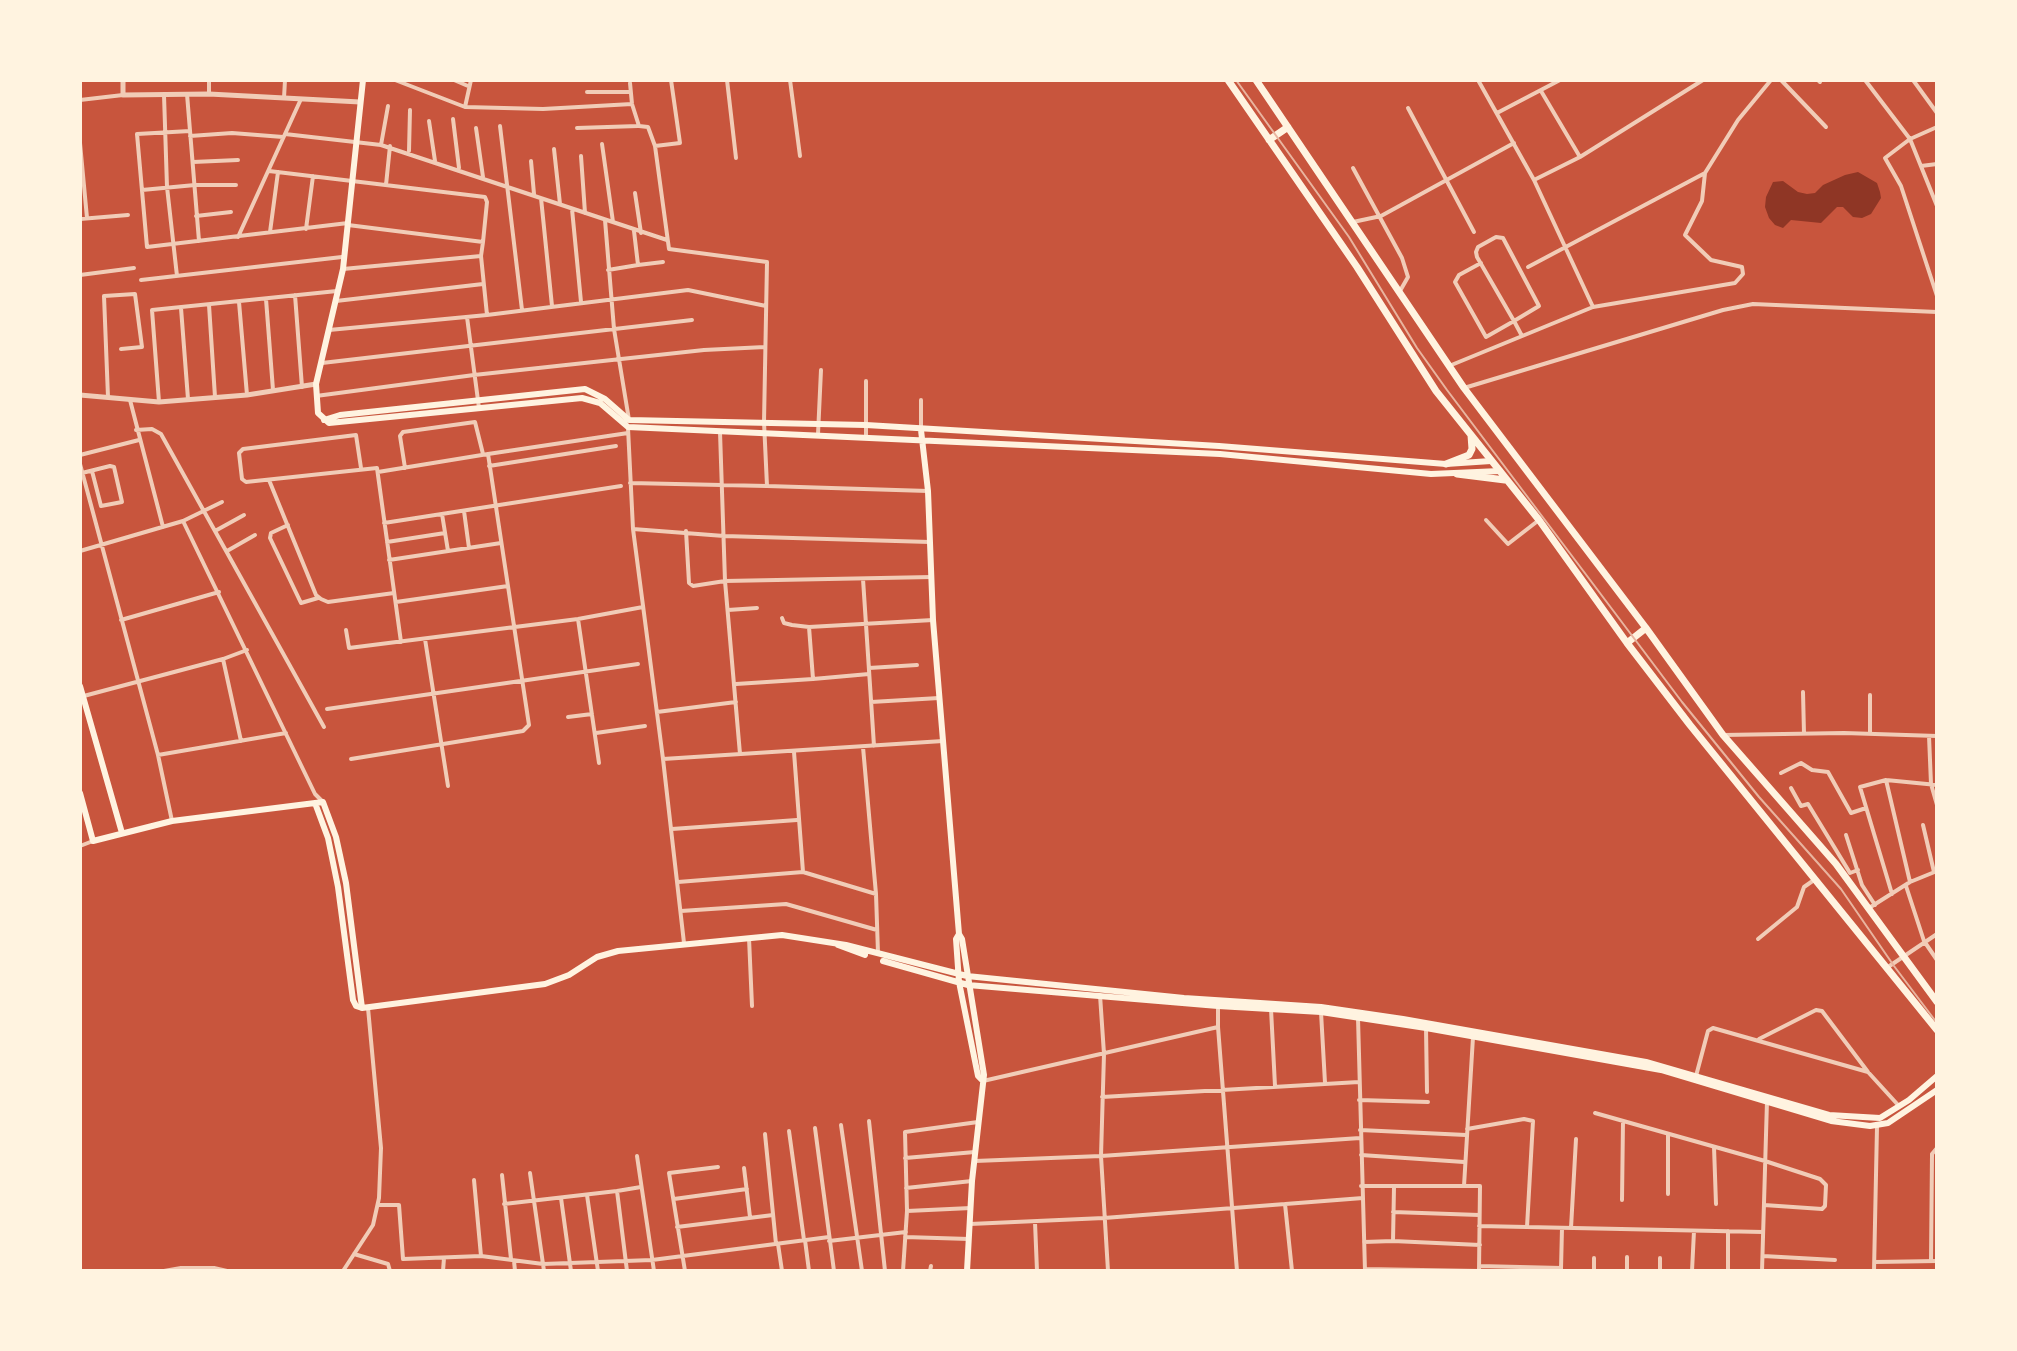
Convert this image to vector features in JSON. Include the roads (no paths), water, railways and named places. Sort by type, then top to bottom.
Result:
[{"type":"highway","points":[[1228,80],[1357,267],[1436,391],[1539,520],[1627,643],[1937,1030]]},
{"type":"highway","points":[[1256,80],[1464,388],[1723,735],[1872,906],[1902,956],[1937,1002]]},
{"type":"highway","points":[[1269,140],[1288,127]]},
{"type":"highway","points":[[1446,464],[1469,455],[1472,449],[1471,433]]},
{"type":"highway","points":[[1457,474],[1500,477],[1510,483]]},
{"type":"highway","points":[[1627,643],[1646,628]]},
{"type":"main road","points":[[363,80],[343,269],[316,384],[318,413],[324,420],[335,424],[582,398],[600,403],[628,426],[1220,454],[1431,474],[1500,471]]},
{"type":"main road","points":[[324,420],[340,415],[585,389],[605,399],[628,426]]},
{"type":"main road","points":[[628,426],[764,422],[866,425],[1234,447],[1446,464],[1491,461]]},
{"type":"main road","points":[[921,430],[959,934],[984,1075],[972,1181],[967,1271]]},
{"type":"main road","points":[[80,686],[122,833]]},
{"type":"main road","points":[[80,793],[93,841],[172,821],[319,802],[338,887],[353,1000],[356,1006],[365,1008],[545,984],[609,953],[782,935],[967,976],[1358,1014],[1460,1031],[1661,1070],[1829,1115],[1880,1118],[1937,1076]]},
{"type":"main road","points":[[959,934],[956,939],[959,982],[978,1076],[983,1081]]},
{"type":"main road","points":[[838,945],[844,950],[968,985],[1218,1006],[1358,1014],[1426,1028],[1460,1031]]},
{"type":"main road","points":[[1767,1098],[1831,1121],[1877,1127],[1897,1118],[1937,1090]]},
{"type":"street","points":[[123,80],[123,95]]},
{"type":"street","points":[[209,80],[209,94]]},
{"type":"street","points":[[284,98],[285,80]]},
{"type":"street","points":[[395,80],[465,107],[543,109],[632,104]]},
{"type":"street","points":[[454,80],[468,86]]},
{"type":"street","points":[[465,107],[471,80]]},
{"type":"street","points":[[655,146],[680,143],[671,80]]},
{"type":"street","points":[[727,80],[736,158]]},
{"type":"street","points":[[790,80],[800,156]]},
{"type":"street","points":[[1478,80],[1534,180],[1593,307]]},
{"type":"street","points":[[1497,113],[1560,80]]},
{"type":"street","points":[[1534,180],[1580,157],[1703,80]]},
{"type":"street","points":[[1449,366],[1593,307],[1730,285],[1740,278],[1742,267],[1711,260],[1685,235],[1702,201],[1705,173],[1738,120],[1771,80]]},
{"type":"street","points":[[1781,80],[1826,127]]},
{"type":"street","points":[[1865,80],[1910,139],[1937,206]]},
{"type":"street","points":[[1913,80],[1937,113]]},
{"type":"street","points":[[630,83],[629,92],[639,126]]},
{"type":"street","points":[[1541,91],[1580,157]]},
{"type":"street","points":[[587,92],[629,92]]},
{"type":"street","points":[[164,94],[167,187],[177,276]]},
{"type":"street","points":[[187,94],[199,241]]},
{"type":"street","points":[[80,100],[123,95],[209,94],[360,102]]},
{"type":"street","points":[[238,237],[301,99]]},
{"type":"street","points":[[381,145],[388,106]]},
{"type":"street","points":[[1408,108],[1474,232]]},
{"type":"street","points":[[409,152],[410,110]]},
{"type":"street","points":[[453,119],[459,169]]},
{"type":"street","points":[[429,121],[435,161]]},
{"type":"street","points":[[500,126],[522,310]]},
{"type":"street","points":[[577,128],[648,127],[655,146],[669,249],[767,262],[764,422],[767,486]]},
{"type":"street","points":[[1937,127],[1910,139],[1885,158],[1901,186],[1937,296]]},
{"type":"street","points":[[476,128],[483,178]]},
{"type":"street","points":[[483,242],[348,224],[147,247],[137,134],[284,135],[390,146],[667,240]]},
{"type":"street","points":[[80,143],[87,218]]},
{"type":"street","points":[[1353,222],[1381,216],[1514,143]]},
{"type":"street","points":[[602,144],[613,222]]},
{"type":"street","points":[[386,185],[390,146]]},
{"type":"street","points":[[554,149],[560,204]]},
{"type":"street","points":[[581,156],[585,213]]},
{"type":"street","points":[[193,162],[238,160]]},
{"type":"street","points":[[531,161],[534,194]]},
{"type":"street","points":[[1921,166],[1937,164]]},
{"type":"street","points":[[1353,168],[1381,216],[1408,277],[1400,291]]},
{"type":"street","points":[[269,171],[485,197],[481,256],[487,315]]},
{"type":"street","points":[[270,232],[278,172]]},
{"type":"street","points":[[1528,267],[1705,173]]},
{"type":"street","points":[[306,229],[313,176]]},
{"type":"street","points":[[142,190],[236,185]]},
{"type":"street","points":[[635,193],[641,233]]},
{"type":"street","points":[[541,198],[552,306]]},
{"type":"street","points":[[572,208],[581,302]]},
{"type":"street","points":[[196,216],[231,212]]},
{"type":"street","points":[[80,219],[128,215]]},
{"type":"street","points":[[605,220],[614,329],[628,426],[633,529],[684,943]]},
{"type":"street","points":[[634,231],[638,265]]},
{"type":"street","points":[[1486,337],[1514,321],[1539,306],[1503,238],[1496,237],[1478,247],[1476,252],[1481,263],[1514,321],[1522,336]]},
{"type":"street","points":[[343,269],[481,256]]},
{"type":"street","points":[[141,280],[342,257]]},
{"type":"street","points":[[608,270],[663,262]]},
{"type":"street","points":[[1481,263],[1459,275],[1455,282],[1492,348]]},
{"type":"street","points":[[80,275],[134,268]]},
{"type":"street","points":[[336,301],[483,284]]},
{"type":"street","points":[[329,330],[487,315],[688,290],[766,306]]},
{"type":"street","points":[[159,402],[152,310],[338,291]]},
{"type":"street","points":[[108,400],[104,296],[135,294],[142,347],[121,349]]},
{"type":"street","points":[[295,295],[302,387]]},
{"type":"street","points":[[266,299],[273,390]]},
{"type":"street","points":[[239,302],[247,395]]},
{"type":"street","points":[[1464,388],[1723,310],[1753,304],[1937,312]]},
{"type":"street","points":[[209,305],[215,397]]},
{"type":"street","points":[[181,308],[188,399]]},
{"type":"street","points":[[467,317],[479,408]]},
{"type":"street","points":[[322,363],[692,320]]},
{"type":"street","points":[[316,396],[474,375],[704,350],[765,347]]},
{"type":"street","points":[[818,434],[821,370]]},
{"type":"street","points":[[866,381],[866,437]]},
{"type":"street","points":[[80,395],[108,400],[159,402],[247,395],[316,384]]},
{"type":"street","points":[[130,400],[163,527]]},
{"type":"street","points":[[921,400],[921,430]]},
{"type":"street","points":[[351,759],[525,730],[528,722],[489,466],[475,422],[403,432],[400,436],[405,468]]},
{"type":"street","points":[[378,472],[628,426]]},
{"type":"street","points":[[136,430],[152,429],[161,434],[324,727]]},
{"type":"street","points":[[720,430],[725,581],[740,754]]},
{"type":"street","points":[[361,468],[356,435],[239,451],[243,481],[269,479],[361,468],[374,466],[378,472],[401,642]]},
{"type":"street","points":[[80,455],[139,440]]},
{"type":"street","points":[[489,466],[616,446]]},
{"type":"street","points":[[92,471],[102,507],[123,501],[114,467],[92,471],[81,469],[158,755],[172,821]]},
{"type":"street","points":[[269,479],[319,597],[328,602],[394,593]]},
{"type":"street","points":[[630,483],[928,491]]},
{"type":"street","points":[[384,523],[621,486]]},
{"type":"street","points":[[90,503],[100,501]]},
{"type":"street","points":[[80,551],[183,521],[222,502]]},
{"type":"street","points":[[464,511],[469,548]]},
{"type":"street","points":[[442,514],[448,551]]},
{"type":"street","points":[[215,531],[244,515]]},
{"type":"street","points":[[1486,520],[1508,544],[1539,520]]},
{"type":"street","points":[[183,521],[319,802]]},
{"type":"street","points":[[288,525],[271,533],[270,538],[301,603],[319,597]]},
{"type":"street","points":[[633,529],[724,536],[930,542]]},
{"type":"street","points":[[686,531],[690,585],[725,581],[932,577]]},
{"type":"street","points":[[387,542],[445,533]]},
{"type":"street","points":[[227,551],[255,535]]},
{"type":"street","points":[[389,560],[501,543]]},
{"type":"street","points":[[863,579],[874,746]]},
{"type":"street","points":[[396,602],[508,586]]},
{"type":"street","points":[[121,620],[219,592]]},
{"type":"street","points":[[346,630],[349,648],[578,619],[643,607]]},
{"type":"street","points":[[728,610],[757,608]]},
{"type":"street","points":[[782,618],[784,623],[809,627],[933,620]]},
{"type":"street","points":[[578,619],[599,763]]},
{"type":"street","points":[[809,627],[813,679]]},
{"type":"street","points":[[425,639],[448,786]]},
{"type":"street","points":[[82,697],[247,650]]},
{"type":"street","points":[[223,659],[241,741]]},
{"type":"street","points":[[327,709],[638,664]]},
{"type":"street","points":[[869,668],[917,665]]},
{"type":"street","points":[[735,684],[869,674]]},
{"type":"street","points":[[1803,692],[1804,734]]},
{"type":"street","points":[[1870,695],[1870,734]]},
{"type":"street","points":[[871,702],[939,698]]},
{"type":"street","points":[[657,712],[736,702]]},
{"type":"street","points":[[568,717],[592,714]]},
{"type":"street","points":[[595,733],[645,726]]},
{"type":"street","points":[[158,755],[286,733]]},
{"type":"street","points":[[1723,735],[1937,736]]},
{"type":"street","points":[[1929,736],[1937,805]]},
{"type":"street","points":[[663,759],[943,741]]},
{"type":"street","points":[[863,747],[878,955]]},
{"type":"street","points":[[794,752],[803,872]]},
{"type":"street","points":[[1781,773],[1801,763],[1812,770],[1828,772],[1851,813],[1866,808]]},
{"type":"street","points":[[1892,894],[1860,787],[1886,780],[1934,785]]},
{"type":"street","points":[[1886,780],[1908,884],[1924,941],[1937,960]]},
{"type":"street","points":[[1791,788],[1801,806],[1808,804],[1850,873],[1858,870]]},
{"type":"street","points":[[672,829],[797,820]]},
{"type":"street","points":[[1846,835],[1872,906],[1935,872],[1923,825]]},
{"type":"street","points":[[80,846],[93,841]]},
{"type":"street","points":[[678,882],[803,872],[876,894]]},
{"type":"street","points":[[1758,939],[1797,907],[1804,887],[1816,878]]},
{"type":"street","points":[[681,911],[786,904],[877,930]]},
{"type":"street","points":[[1886,968],[1937,934]]},
{"type":"street","points":[[749,938],[752,1006]]},
{"type":"street","points":[[1100,995],[1104,1054],[1101,1156],[1108,1271]]},
{"type":"street","points":[[1218,1006],[1237,1271]]},
{"type":"street","points":[[343,1271],[373,1225],[378,1205],[381,1148],[365,1008]]},
{"type":"street","points":[[1271,1009],[1275,1086]]},
{"type":"street","points":[[1757,1041],[1816,1010],[1822,1011],[1868,1072],[1899,1106]]},
{"type":"street","points":[[1321,1012],[1325,1083]]},
{"type":"street","points":[[1358,1014],[1365,1270],[1561,1270],[1562,1228]]},
{"type":"street","points":[[983,1081],[1218,1027]]},
{"type":"street","points":[[1426,1028],[1427,1092]]},
{"type":"street","points":[[1695,1078],[1709,1029],[1868,1072]]},
{"type":"street","points":[[1464,1186],[1466,1132],[1478,1035]]},
{"type":"street","points":[[1101,1097],[1359,1082]]},
{"type":"street","points":[[1762,1271],[1767,1098]]},
{"type":"street","points":[[1359,1100],[1428,1102]]},
{"type":"street","points":[[1595,1113],[1824,1181],[1826,1196],[1822,1209],[1764,1205]]},
{"type":"street","points":[[1360,1130],[1466,1132],[1524,1119],[1533,1121],[1527,1227]]},
{"type":"street","points":[[869,1121],[885,1271]]},
{"type":"street","points":[[1622,1200],[1623,1121]]},
{"type":"street","points":[[903,1271],[907,1211],[905,1132],[978,1122]]},
{"type":"street","points":[[841,1125],[862,1271]]},
{"type":"street","points":[[1874,1271],[1877,1127]]},
{"type":"street","points":[[815,1128],[834,1271]]},
{"type":"street","points":[[789,1131],[809,1271]]},
{"type":"street","points":[[765,1134],[782,1271]]},
{"type":"street","points":[[1668,1135],[1668,1194]]},
{"type":"street","points":[[974,1161],[1101,1156],[1360,1138]]},
{"type":"street","points":[[1571,1228],[1576,1139]]},
{"type":"street","points":[[1714,1147],[1716,1204]]},
{"type":"street","points":[[1874,1262],[1934,1261],[1932,1154],[1937,1148]]},
{"type":"street","points":[[905,1158],[975,1152]]},
{"type":"street","points":[[1361,1155],[1464,1162]]},
{"type":"street","points":[[637,1156],[654,1271]]},
{"type":"street","points":[[685,1271],[669,1173],[718,1167]]},
{"type":"street","points":[[744,1168],[750,1217]]},
{"type":"street","points":[[530,1173],[544,1271]]},
{"type":"street","points":[[502,1175],[515,1271]]},
{"type":"street","points":[[474,1180],[481,1256]]},
{"type":"street","points":[[906,1188],[972,1181]]},
{"type":"street","points":[[1361,1186],[1480,1186],[1479,1269]]},
{"type":"street","points":[[1393,1241],[1394,1186]]},
{"type":"street","points":[[504,1204],[641,1187]]},
{"type":"street","points":[[674,1199],[747,1189]]},
{"type":"street","points":[[617,1191],[627,1271]]},
{"type":"street","points":[[587,1195],[598,1271]]},
{"type":"street","points":[[561,1198],[571,1271]]},
{"type":"street","points":[[970,1224],[1104,1218],[1363,1198]]},
{"type":"street","points":[[1285,1204],[1292,1271]]},
{"type":"street","points":[[378,1205],[399,1205],[403,1259],[481,1256],[543,1264],[652,1260],[882,1233],[969,1239]]},
{"type":"street","points":[[907,1211],[971,1208]]},
{"type":"street","points":[[1393,1212],[1479,1215]]},
{"type":"street","points":[[677,1227],[773,1215]]},
{"type":"street","points":[[1035,1222],[1037,1271]]},
{"type":"street","points":[[1479,1226],[1763,1232]]},
{"type":"street","points":[[1692,1271],[1694,1231]]},
{"type":"street","points":[[1728,1231],[1728,1271]]},
{"type":"street","points":[[1364,1242],[1480,1245]]},
{"type":"street","points":[[354,1254],[390,1265],[390,1271]]},
{"type":"street","points":[[1763,1256],[1835,1260]]},
{"type":"street","points":[[1627,1257],[1627,1271]]},
{"type":"street","points":[[443,1271],[444,1258]]},
{"type":"street","points":[[1594,1258],[1594,1271]]},
{"type":"street","points":[[1660,1258],[1660,1271]]},
{"type":"street","points":[[164,1271],[181,1268],[227,1271]]},
{"type":"railway","points":[[1236,80],[1349,237],[1417,348],[1447,390],[1682,702],[1759,797],[1841,889],[1937,1023]]}]
